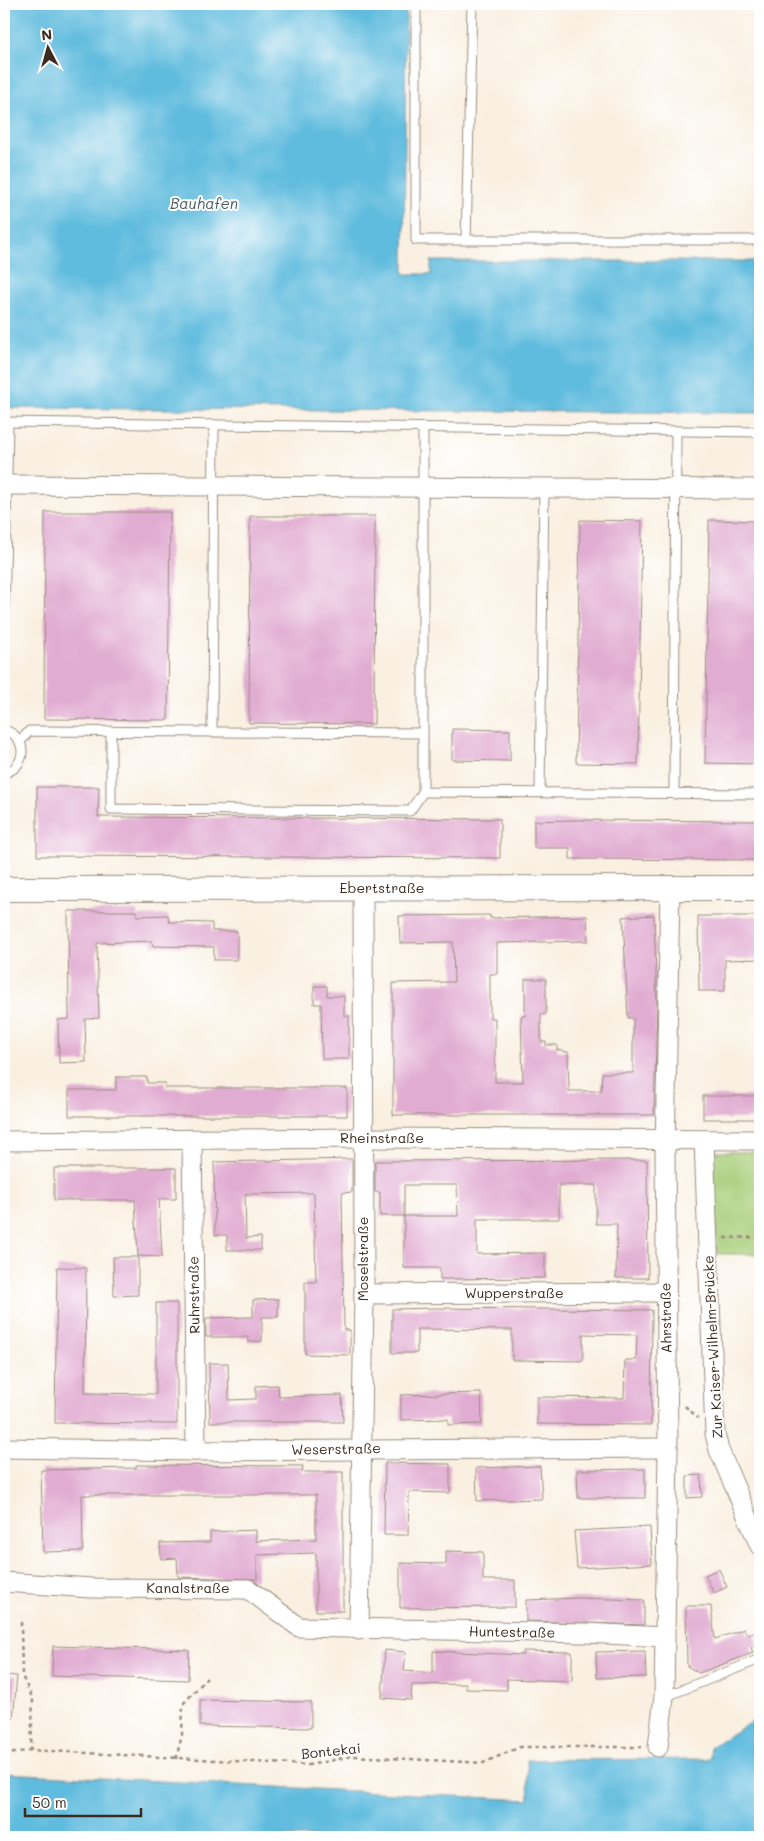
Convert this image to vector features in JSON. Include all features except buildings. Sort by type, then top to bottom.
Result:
[{"type":"street","points":[[5,486],[760,489]]},
{"type":"street","name":"Moselstraße","points":[[359,1630],[360,1448],[364,1294],[363,888]]},
{"type":"street","name":"Ahrstraße","points":[[658,1747],[664,1697],[668,1448],[665,1292],[670,888]]},
{"type":"street","name":"Ebertstraße","points":[[4,889],[760,888]]},
{"type":"street","name":"Rheinstraße","points":[[4,1141],[363,1138],[760,1140]]},
{"type":"street","name":"Ruhrstraße","points":[[192,1139],[196,1451]]},
{"type":"street","name":"Zur Kaiser-Wilhelm-Brücke","points":[[704,1140],[715,1434],[718,1450],[760,1546]]},
{"type":"street","name":"Wupperstraße","points":[[364,1294],[665,1292]]},
{"type":"street","name":"Weserstraße","points":[[4,1448],[196,1451],[360,1448],[668,1448]]},
{"type":"street","name":"Kanalstraße","points":[[4,1582],[91,1588],[248,1588],[299,1627],[359,1630]]},
{"type":"street","name":"Huntestraße","points":[[359,1630],[585,1633],[665,1638]]},
{"type":"lane","points":[[416,4],[416,240],[760,240]]},
{"type":"lane","points":[[466,240],[472,4]]},
{"type":"lane","points":[[4,622],[6,422],[760,432]]},
{"type":"lane","points":[[212,732],[214,425]]},
{"type":"lane","points":[[111,731],[110,809],[410,811],[423,792],[423,428]]},
{"type":"lane","points":[[674,794],[676,431]]},
{"type":"lane","points":[[540,792],[544,488]]},
{"type":"lane","points":[[4,730],[12,733],[20,742],[22,755],[20,762],[15,768],[4,773]]},
{"type":"lane","points":[[20,742],[29,731],[423,733]]},
{"type":"lane","points":[[423,792],[760,794]]},
{"type":"lane","points":[[664,1697],[760,1659]]},
{"type":"path","points":[[718,1238],[760,1237]]},
{"type":"path","points":[[20,1622],[22,1676],[34,1699],[31,1750]]},
{"type":"path","points":[[176,1760],[182,1735],[183,1704],[206,1678]]},
{"type":"path","name":"Bontekai","points":[[4,1755],[31,1750],[176,1760],[309,1765],[354,1756],[483,1763],[520,1747],[658,1747]]},
{"type":"green space","points":[[712,1152],[760,1152],[760,1254],[717,1254]]},
{"type":"water","name":"Bauhafen","points":[[4,4],[406,4],[404,274],[431,274],[431,261],[760,261],[760,413],[4,408]]},
{"type":"water","points":[[760,1717],[760,1837],[4,1837],[4,1773],[529,1800],[527,1760],[711,1759],[710,1747]]}]
